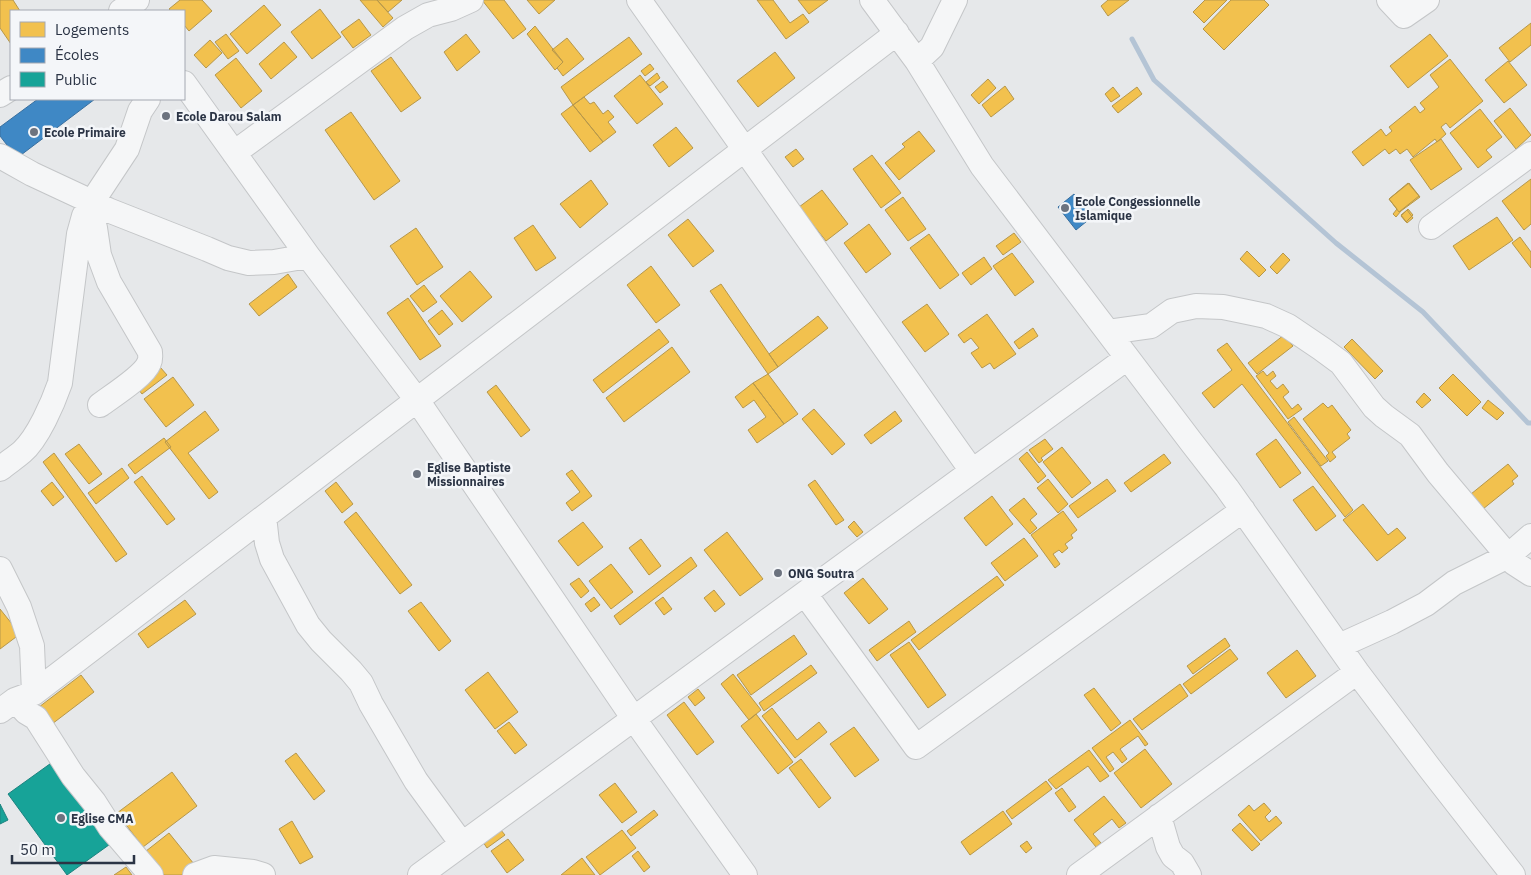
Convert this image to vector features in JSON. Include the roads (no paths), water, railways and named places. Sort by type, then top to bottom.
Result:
[{"type":"street","points":[[234,153],[397,33],[428,15],[451,9],[471,0]]},
{"type":"street","points":[[639,0],[972,471]]},
{"type":"street","points":[[872,0],[917,61],[982,166],[1243,510],[1358,672],[1510,874]]},
{"type":"street","points":[[917,61],[932,47],[955,0]]},
{"type":"street","points":[[1389,0],[1404,16],[1427,0]]},
{"type":"street","points":[[16,701],[259,521],[897,33]]},
{"type":"street","points":[[185,84],[308,256],[417,400],[634,719],[745,875]]},
{"type":"street","points":[[0,469],[24,451],[33,439],[51,406],[60,383],[78,243],[88,209],[126,149],[140,111],[147,100]]},
{"type":"street","points":[[1431,227],[1531,154]]},
{"type":"street","points":[[0,156],[88,209],[108,210],[228,258],[249,263],[274,262],[308,256]]},
{"type":"street","points":[[88,209],[95,228],[99,255],[109,282],[150,352],[148,366],[136,378],[100,405]]},
{"type":"street","points":[[1108,332],[1151,326],[1172,311],[1196,306],[1223,306],[1266,316],[1288,326],[1341,363],[1374,407],[1410,435],[1438,473],[1514,563],[1531,574]]},
{"type":"street","points":[[420,875],[1127,358]]},
{"type":"street","points":[[805,594],[916,747],[1243,510]]},
{"type":"street","points":[[259,521],[265,525],[267,543],[272,560],[308,624],[321,641],[361,683],[371,704],[416,781],[462,844]]},
{"type":"street","points":[[1340,646],[1426,604],[1454,583],[1508,556],[1531,536]]},
{"type":"street","points":[[0,569],[19,607],[32,646],[16,701]]},
{"type":"street","points":[[1079,875],[1358,672]]},
{"type":"street","points":[[16,701],[26,712],[36,718],[73,776],[94,802],[110,827],[151,875]]},
{"type":"street","points":[[1159,816],[1168,847],[1173,856],[1182,863],[1190,875]]},
{"type":"street","points":[[195,875],[214,868],[263,875]]},
{"type":"waterway","points":[[1132,39],[1154,80],[1336,243],[1423,312],[1528,423],[1531,423]]},
{"type":"place","name":"Ecole Darou Salam","points":[[166,116]]},
{"type":"place","name":"Ecole Primaire","points":[[34,132]]},
{"type":"place","name":"Ecole Congessionnelle Islamique","points":[[1065,208]]},
{"type":"place","name":"Eglise Baptiste Missionnaires","points":[[417,474]]},
{"type":"place","name":"ONG Soutra","points":[[778,573]]},
{"type":"place","name":"Eglise CMA","points":[[61,818]]}]
